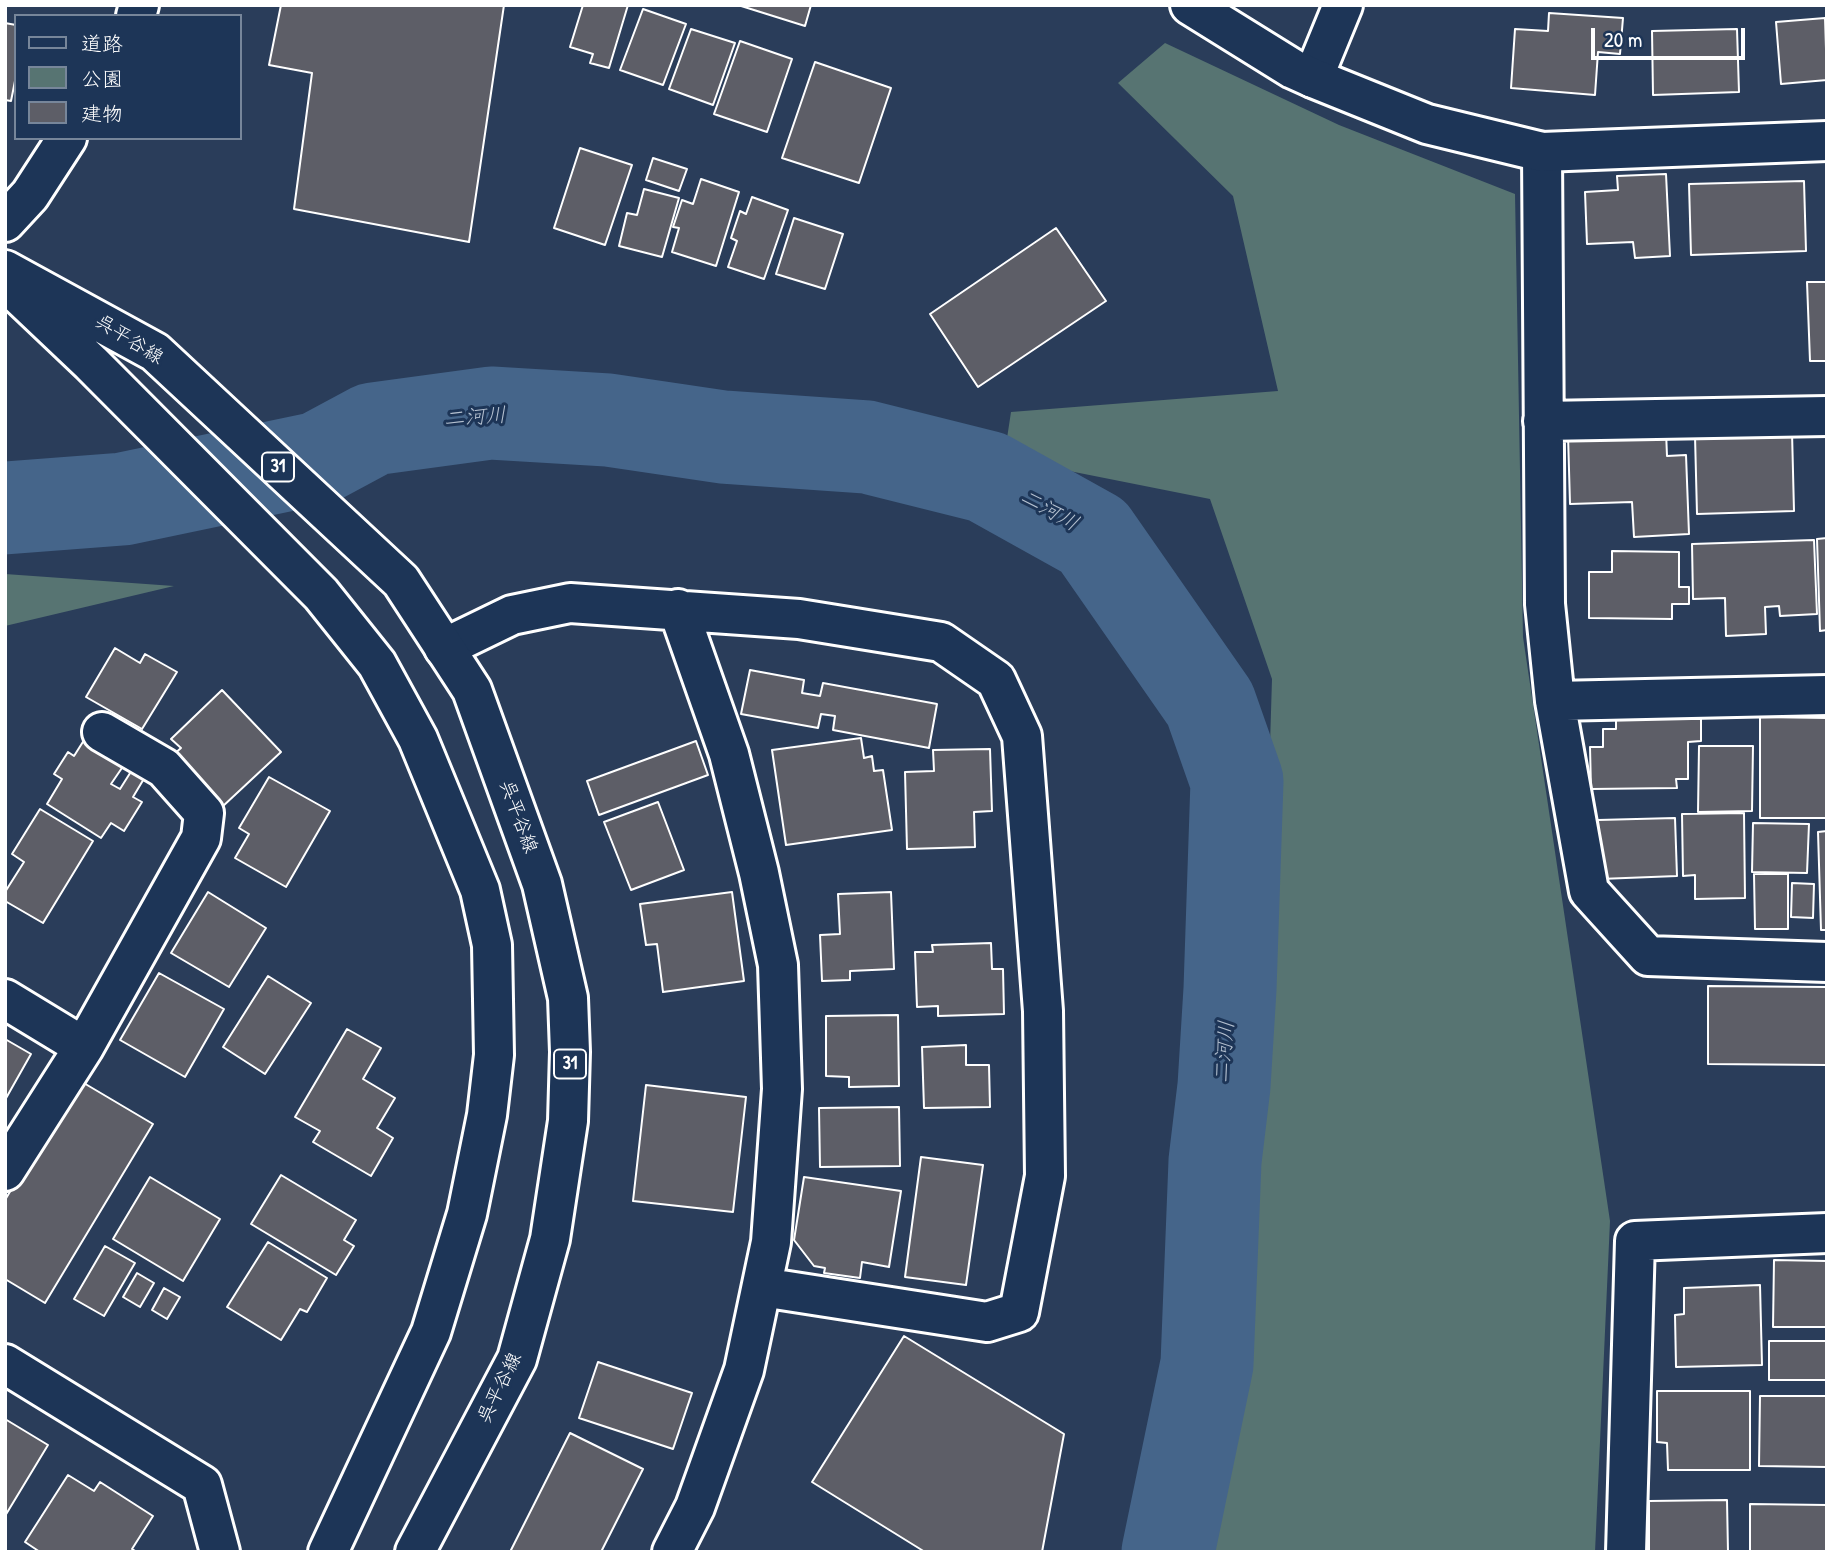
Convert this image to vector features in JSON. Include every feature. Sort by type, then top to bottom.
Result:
[{"type":"street","points":[[1190,5],[1293,69],[1313,78],[1427,124],[1542,152],[1827,141]]},
{"type":"street","points":[[1313,78],[1343,5]]},
{"type":"street","points":[[5,222],[30,195],[66,140]]},
{"type":"street","points":[[1542,152],[1545,604],[1555,701],[1589,891],[1648,956],[1827,962]]},
{"type":"street","name":"呉平谷線","points":[[5,270],[155,352],[401,581],[472,690],[542,884],[568,998],[570,1052],[568,1121],[550,1239],[517,1359],[415,1552]]},
{"type":"street","name":"呉平谷線","points":[[5,281],[91,363],[321,594],[377,664],[418,739],[480,890],[492,945],[494,1055],[487,1115],[467,1214],[431,1332],[328,1552]]},
{"type":"street","points":[[1543,421],[1827,416]]},
{"type":"street","points":[[444,648],[512,615],[562,604],[678,610],[799,619],[941,642],[996,680],[1022,736],[1043,1011],[1045,1176],[1018,1312],[987,1322],[762,1287]]},
{"type":"street","points":[[671,1552],[695,1507],[744,1370],[771,1242],[782,1089],[778,965],[760,873],[729,754],[678,610]]},
{"type":"street","points":[[1555,701],[1827,695]]},
{"type":"street","points":[[5,1171],[84,1047],[201,838],[204,813],[164,768],[102,732]]},
{"type":"street","points":[[5,999],[84,1047]]},
{"type":"street","points":[[1626,1552],[1635,1241],[1827,1233]]},
{"type":"street","points":[[5,1364],[202,1486],[219,1552]]},
{"type":"green space","points":[[1165,43],[1339,125],[1515,194],[1523,637],[1610,1221],[1595,1552],[1194,1552],[1256,1205],[1272,679],[1210,499],[1004,458],[1011,412],[1278,391],[1233,196],[1118,83]]},
{"type":"green space","points":[[5,574],[174,586],[5,626]]},
{"type":"building","points":[[281,5],[504,5],[469,242],[294,209],[312,73],[269,65]]},
{"type":"building","points":[[583,5],[628,5],[609,68],[590,63],[593,54],[570,47]]},
{"type":"building","points":[[738,5],[811,5],[805,26]]},
{"type":"building","points":[[643,9],[686,24],[663,85],[620,70]]},
{"type":"building","points":[[1549,13],[1623,18],[1620,54],[1598,52],[1595,95],[1511,88],[1515,29],[1548,31]]},
{"type":"building","points":[[1825,18],[1827,80],[1781,84],[1776,22]]},
{"type":"building","points":[[5,23],[14,25],[14,86],[11,101],[5,100]]},
{"type":"building","points":[[691,29],[735,43],[713,105],[669,89]]},
{"type":"building","points":[[1737,29],[1739,92],[1653,95],[1652,31]]},
{"type":"building","points":[[740,41],[792,59],[767,132],[714,114]]},
{"type":"building","points":[[815,62],[891,88],[859,183],[782,158]]},
{"type":"building","points":[[580,148],[632,165],[605,245],[554,228]]},
{"type":"building","points":[[653,158],[687,169],[679,191],[646,180]]},
{"type":"building","points":[[1666,174],[1670,256],[1635,258],[1633,242],[1587,244],[1585,192],[1618,190],[1617,176]]},
{"type":"building","points":[[701,179],[739,192],[716,266],[672,252],[679,228],[673,227],[682,200],[693,204]]},
{"type":"building","points":[[1804,181],[1806,251],[1691,255],[1689,184]]},
{"type":"building","points":[[644,189],[679,198],[662,257],[619,246],[627,213],[637,215]]},
{"type":"building","points":[[752,197],[788,210],[764,279],[728,267],[737,241],[731,238],[740,211],[746,214]]},
{"type":"building","points":[[794,218],[843,234],[825,289],[776,274]]},
{"type":"building","points":[[1056,228],[1106,301],[978,387],[930,314]]},
{"type":"building","points":[[1807,282],[1827,282],[1827,361],[1810,361]]},
{"type":"building","points":[[1666,431],[1667,456],[1686,455],[1689,534],[1634,537],[1632,502],[1570,504],[1568,435]]},
{"type":"building","points":[[1792,432],[1794,511],[1697,514],[1695,436]]},
{"type":"building","points":[[1827,538],[1827,630],[1820,631],[1817,539]]},
{"type":"building","points":[[1814,540],[1817,614],[1780,616],[1779,606],[1765,607],[1766,634],[1726,636],[1725,598],[1693,599],[1692,544]]},
{"type":"building","points":[[1612,551],[1679,552],[1679,587],[1689,587],[1689,604],[1672,604],[1672,619],[1589,618],[1589,572],[1612,572]]},
{"type":"building","points":[[115,648],[140,663],[145,654],[177,672],[142,729],[86,697]]},
{"type":"building","points":[[750,670],[804,680],[802,693],[820,696],[823,683],[937,704],[929,748],[833,730],[835,716],[821,714],[818,728],[741,714]]},
{"type":"building","points":[[222,690],[281,752],[222,807],[172,756],[181,748],[171,739]]},
{"type":"building","points":[[1760,717],[1827,718],[1827,818],[1760,818]]},
{"type":"building","points":[[1616,719],[1701,719],[1701,741],[1688,742],[1688,779],[1676,779],[1677,788],[1591,789],[1590,747],[1603,747],[1603,729],[1616,729]]},
{"type":"building","points":[[86,737],[126,762],[111,784],[120,789],[132,770],[145,777],[133,797],[142,802],[124,831],[111,823],[101,838],[47,804],[62,779],[54,774],[68,752],[74,756]]},
{"type":"building","points":[[861,738],[864,758],[872,756],[874,771],[883,770],[892,830],[786,845],[772,750]]},
{"type":"building","points":[[696,741],[708,775],[599,815],[587,781]]},
{"type":"building","points":[[1699,746],[1753,746],[1752,811],[1698,812]]},
{"type":"building","points":[[990,749],[992,811],[974,812],[975,847],[907,849],[905,772],[934,771],[933,750]]},
{"type":"building","points":[[269,777],[330,811],[286,887],[235,858],[249,834],[239,828]]},
{"type":"building","points":[[658,802],[684,870],[631,890],[604,822]]},
{"type":"building","points":[[40,809],[93,841],[43,923],[5,901],[5,892],[24,862],[12,854]]},
{"type":"building","points":[[1744,813],[1745,898],[1695,899],[1695,875],[1683,876],[1682,814]]},
{"type":"building","points":[[1675,818],[1677,876],[1600,879],[1598,820]]},
{"type":"building","points":[[1753,823],[1809,824],[1807,873],[1752,872]]},
{"type":"building","points":[[1827,831],[1827,930],[1821,930],[1818,832]]},
{"type":"building","points":[[1754,874],[1788,874],[1788,929],[1755,929]]},
{"type":"building","points":[[1792,883],[1814,884],[1813,918],[1791,917]]},
{"type":"building","points":[[208,892],[266,928],[229,987],[171,953]]},
{"type":"building","points":[[732,892],[744,981],[663,992],[657,944],[646,945],[640,904]]},
{"type":"building","points":[[891,892],[894,969],[850,971],[850,980],[822,981],[820,935],[840,934],[838,894]]},
{"type":"building","points":[[991,943],[992,969],[1003,969],[1004,1014],[938,1016],[938,1006],[917,1007],[915,952],[933,952],[932,945]]},
{"type":"building","points":[[159,973],[224,1009],[185,1077],[120,1040]]},
{"type":"building","points":[[268,976],[311,1003],[265,1074],[223,1047]]},
{"type":"building","points":[[1708,986],[1827,987],[1827,1065],[1708,1064]]},
{"type":"building","points":[[898,1015],[899,1086],[849,1087],[849,1077],[826,1076],[826,1016]]},
{"type":"building","points":[[347,1029],[381,1048],[363,1079],[395,1098],[377,1128],[393,1138],[371,1176],[313,1142],[320,1131],[295,1117]]},
{"type":"building","points":[[5,1039],[31,1054],[5,1100]]},
{"type":"building","points":[[966,1045],[966,1065],[989,1065],[990,1107],[924,1108],[922,1047]]},
{"type":"building","points":[[77,1079],[153,1124],[45,1303],[5,1279],[5,1200]]},
{"type":"building","points":[[646,1085],[746,1097],[733,1212],[633,1201]]},
{"type":"building","points":[[899,1107],[900,1166],[820,1167],[819,1108]]},
{"type":"building","points":[[921,1157],[983,1165],[966,1285],[905,1277]]},
{"type":"building","points":[[281,1175],[356,1220],[344,1240],[354,1246],[336,1275],[251,1224]]},
{"type":"building","points":[[150,1177],[220,1219],[183,1281],[113,1239]]},
{"type":"building","points":[[804,1177],[901,1191],[889,1267],[862,1262],[860,1278],[824,1273],[825,1268],[814,1266],[794,1240]]},
{"type":"building","points":[[268,1242],[327,1278],[307,1312],[300,1309],[281,1340],[227,1307]]},
{"type":"building","points":[[105,1246],[135,1263],[104,1316],[74,1299]]},
{"type":"building","points":[[1774,1260],[1827,1261],[1827,1327],[1773,1327]]},
{"type":"building","points":[[137,1273],[154,1283],[140,1307],[123,1297]]},
{"type":"building","points":[[1760,1285],[1762,1365],[1676,1367],[1675,1315],[1684,1314],[1684,1288]]},
{"type":"building","points":[[164,1288],[180,1297],[167,1319],[152,1310]]},
{"type":"building","points":[[904,1336],[1064,1434],[1042,1552],[925,1552],[812,1482]]},
{"type":"building","points":[[1769,1341],[1827,1341],[1827,1380],[1769,1380]]},
{"type":"building","points":[[598,1362],[692,1393],[673,1449],[579,1418]]},
{"type":"building","points":[[1657,1391],[1750,1391],[1750,1470],[1668,1470],[1667,1443],[1657,1442]]},
{"type":"building","points":[[1760,1396],[1827,1396],[1827,1467],[1759,1466]]},
{"type":"building","points":[[5,1419],[48,1445],[5,1516]]},
{"type":"building","points":[[570,1433],[643,1469],[601,1552],[510,1552]]},
{"type":"building","points":[[68,1475],[94,1491],[100,1482],[153,1516],[132,1549],[137,1552],[40,1552],[25,1542]]},
{"type":"building","points":[[1727,1500],[1728,1552],[1649,1552],[1649,1501]]},
{"type":"building","points":[[1750,1504],[1827,1505],[1827,1552],[1750,1552]]},
{"type":"waterway","name":"二河川","points":[[5,508],[123,499],[319,458],[373,429],[491,413],[608,420],[723,437],[867,447],[987,477],[1093,536],[1210,704],[1237,781],[1230,989],[1224,1086],[1215,1161],[1207,1364],[1168,1552]]}]
